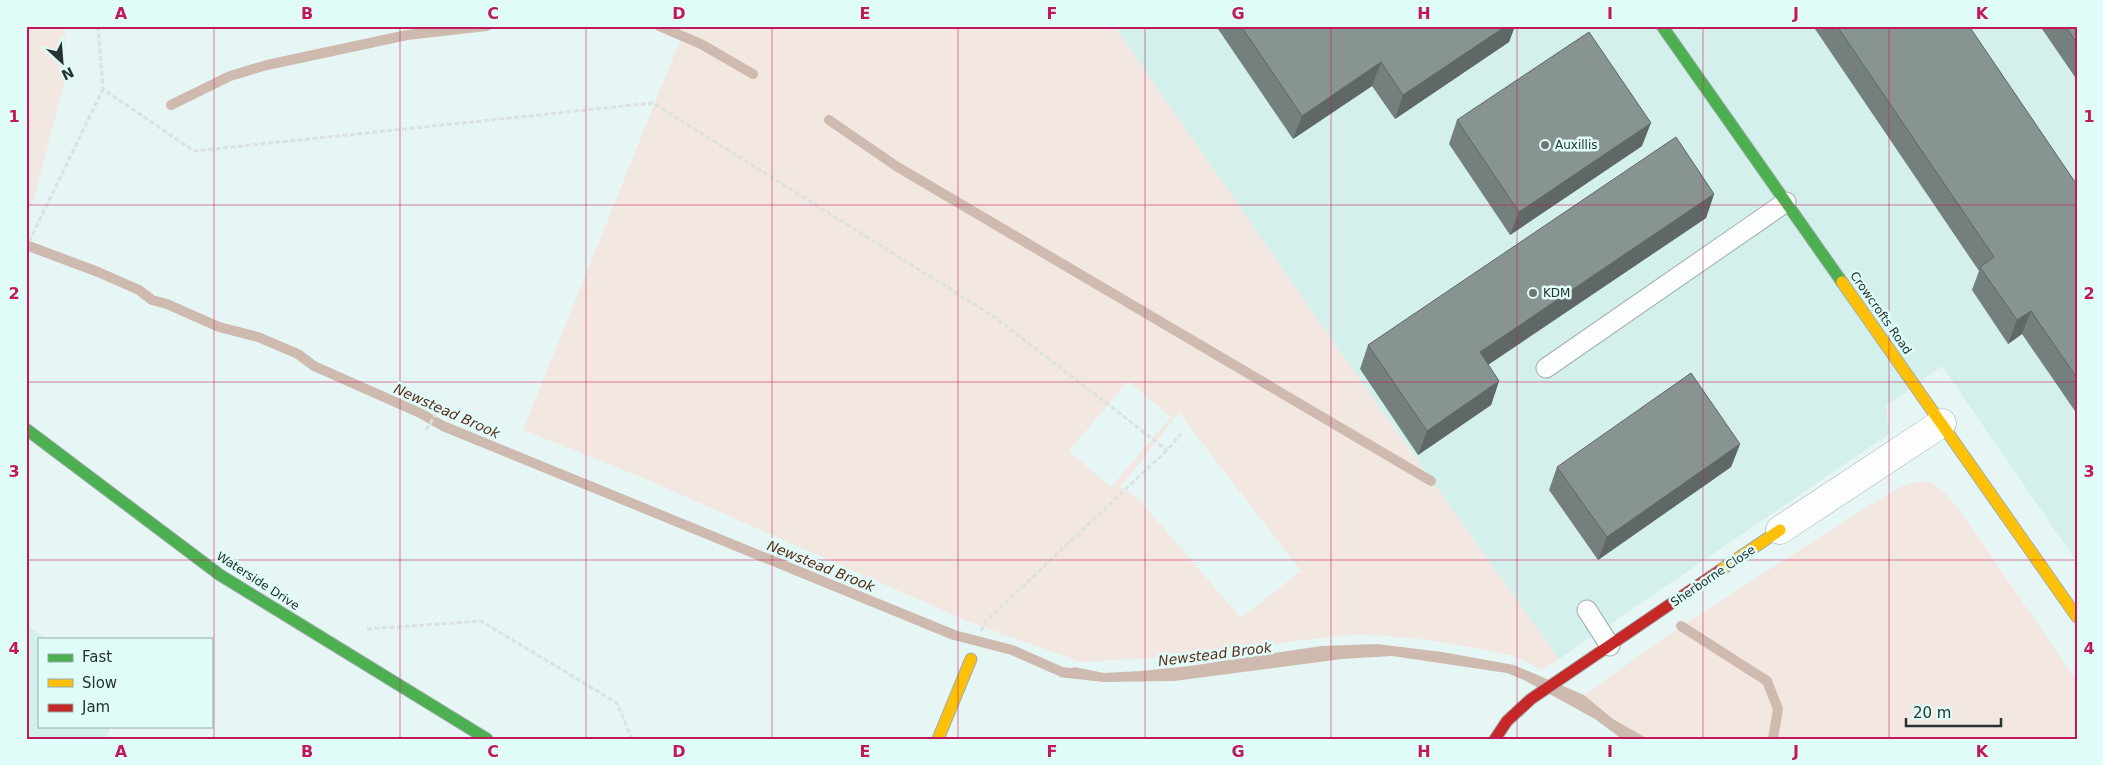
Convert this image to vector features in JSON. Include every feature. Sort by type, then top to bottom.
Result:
[{"type":"street","name":"Crowcrofts Road","points":[[1662,26],[2077,616]]},
{"type":"street","name":"Sherborne Close","points":[[1495,739],[1507,721],[1531,699],[1560,678],[1942,423]]},
{"type":"street","name":"Waterside Drive","points":[[26,429],[220,575],[488,739]]},
{"type":"street","points":[[938,739],[971,659]]},
{"type":"lane","points":[[1546,368],[1786,202]]},
{"type":"lane","points":[[1587,610],[1610,646]]},
{"type":"path","points":[[26,248],[104,89],[98,26]]},
{"type":"path","points":[[104,89],[194,151],[654,103],[993,316],[1167,450]]},
{"type":"path","points":[[426,430],[438,411]]},
{"type":"path","points":[[983,626],[1167,450],[1181,434]]},
{"type":"path","points":[[363,630],[480,621],[617,703],[632,739]]},
{"type":"shaded area","points":[[26,26],[65,26],[65,81],[32,205],[26,213]]},
{"type":"shaded area","points":[[686,26],[1114,26],[1346,360],[1559,659],[1542,670],[1514,656],[1475,648],[1422,639],[1359,634],[1303,640],[1214,654],[1080,662],[967,621],[636,475],[523,430]],"holes":[[[1128,381],[1171,417],[1111,487],[1069,451]],[[1179,413],[1301,571],[1241,618],[1137,497],[1120,487]]]},
{"type":"shaded area","points":[[1114,26],[2077,26],[2077,562],[1942,366],[1886,406],[1889,434],[1559,659],[1346,360]]},
{"type":"shaded area","points":[[1915,482],[1931,482],[1944,492],[1960,510],[2073,676],[2077,679],[2077,739],[1648,739],[1613,719],[1584,695],[1681,626],[1897,488]]},
{"type":"shaded area","points":[[26,624],[45,638],[38,638],[38,728],[110,728],[106,739],[26,739]]},
{"type":"shaded area","points":[[1377,644],[1442,652],[1514,665],[1584,695],[1613,719],[1648,739],[1622,739],[1595,719],[1524,680],[1507,673],[1392,656],[1342,659],[1174,681],[1104,682],[1059,677],[1074,667],[1104,673],[1141,671],[1190,666],[1321,646]]},
{"type":"building","points":[[1241,26],[1506,26],[1403,95],[1381,62],[1302,116]]},
{"type":"building","points":[[1837,26],[1969,26],[2077,185],[2077,378],[2031,311],[2017,320],[1980,267],[1994,257]]},
{"type":"building","points":[[2065,26],[2077,26],[2077,43]]},
{"type":"building","name":"Auxillis","points":[[1589,32],[1651,123],[1519,212],[1457,120]]},
{"type":"building","name":"KDM","points":[[1676,137],[1714,194],[1480,352],[1499,381],[1427,431],[1368,345]]},
{"type":"building","points":[[1691,373],[1740,444],[1607,537],[1557,467]]},
{"type":"waterway","points":[[171,105],[230,76],[267,65],[407,35],[487,26]]},
{"type":"waterway","points":[[659,26],[701,44],[753,74]]},
{"type":"waterway","points":[[829,120],[896,166],[1431,481]]},
{"type":"waterway","name":"Newstead Brook","points":[[26,245],[98,272],[139,290],[152,300],[167,304],[219,327],[258,337],[298,354],[314,366],[420,413],[443,426],[954,635],[1012,650],[1062,672],[1078,674]]},
{"type":"waterway","points":[[1681,626],[1767,681],[1778,709],[1773,739]]},
{"type":"traffic: fast","points":[[1662,26],[1842,282]]},
{"type":"traffic: fast","points":[[26,429],[220,575],[487,739]]},
{"type":"traffic: slow","points":[[1842,282],[2077,617]]},
{"type":"traffic: slow","points":[[1719,571],[1780,530]]},
{"type":"traffic: slow","points":[[938,739],[971,659]]},
{"type":"traffic: jam","points":[[1495,739],[1507,721],[1531,699],[1719,571]]},
{"type":"place","name":"Auxillis","points":[[1545,145]]},
{"type":"place","name":"KDM","points":[[1533,293]]}]
